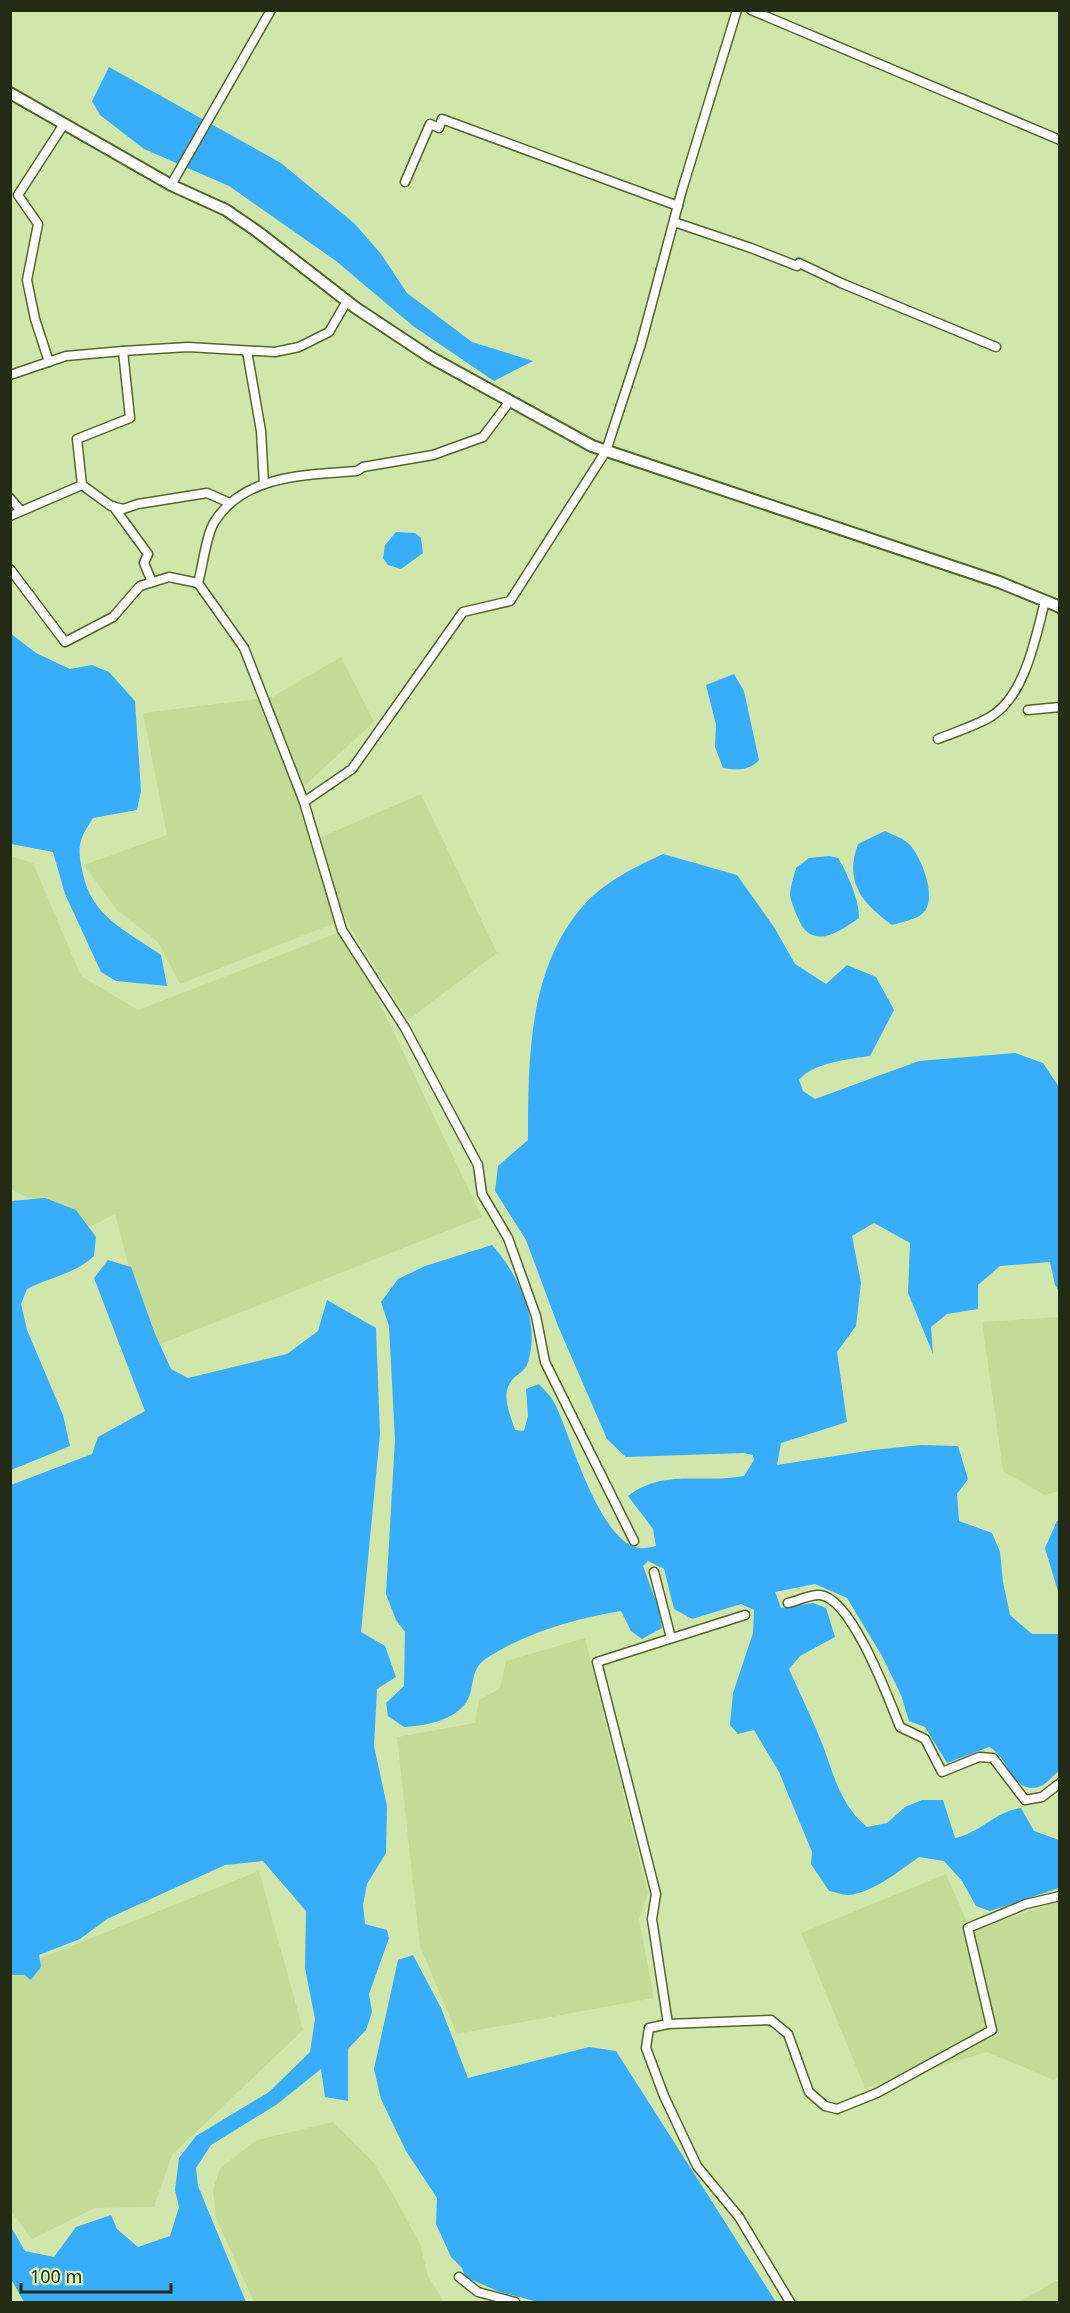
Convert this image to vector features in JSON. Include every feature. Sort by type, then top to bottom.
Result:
[{"type":"street","points":[[171,185],[271,10]]},
{"type":"street","points":[[304,802],[352,769],[464,612],[510,601],[606,451],[641,344],[678,206],[737,10]]},
{"type":"street","points":[[751,10],[1059,140]]},
{"type":"street","points":[[10,93],[171,185],[226,210],[347,301],[430,357],[592,446],[999,582],[1059,607]]},
{"type":"street","points":[[405,182],[430,124],[439,128],[442,119],[678,206]]},
{"type":"street","points":[[49,362],[35,319],[27,280],[38,224],[18,195],[64,124]]},
{"type":"street","points":[[674,222],[797,266],[799,263],[841,283],[996,347]]},
{"type":"street","points":[[10,375],[66,356],[188,347],[275,352],[298,347],[329,332],[347,301]]},
{"type":"street","points":[[123,351],[130,418],[77,439],[82,485],[113,506],[123,509],[138,504],[207,493],[230,503]]},
{"type":"street","points":[[247,351],[261,431],[264,484]]},
{"type":"street","points":[[198,583],[214,522],[230,503],[264,484],[302,475],[357,471],[363,467],[433,456],[483,438],[510,401]]},
{"type":"street","points":[[10,516],[82,485]]},
{"type":"street","points":[[10,498],[21,511]]},
{"type":"street","points":[[113,506],[148,554],[144,563],[152,582]]},
{"type":"street","points":[[10,569],[65,642],[113,617],[140,586],[169,577],[198,583],[244,648],[304,802],[342,930],[405,1028],[478,1165],[482,1194],[508,1238],[536,1316],[545,1362],[634,1541]]},
{"type":"street","points":[[938,739],[992,716],[1014,693],[1031,656],[1045,601]]},
{"type":"street","points":[[1028,710],[1059,707]]},
{"type":"street","points":[[654,1572],[671,1638]]},
{"type":"street","points":[[788,1603],[819,1594],[829,1598],[848,1618],[879,1675],[900,1727],[925,1739],[942,1772],[979,1757],[993,1758],[1025,1800],[1042,1797],[1059,1783]]},
{"type":"street","points":[[668,2024],[652,1919],[656,1894],[597,1662],[744,1615]]},
{"type":"street","points":[[790,2302],[739,2217],[697,2166],[664,2096],[646,2048],[649,2028],[668,2024],[771,2020],[788,2034],[809,2092],[825,2106],[837,2109],[877,2093],[992,2030],[968,1928],[1026,1904],[1059,1896]]},
{"type":"street","points":[[459,2277],[478,2292],[515,2302]]},
{"type":"shaded area","points":[[341,657],[374,722],[303,787],[319,838],[421,794],[497,953],[408,1020],[345,919],[180,984],[158,942],[117,910],[84,865],[167,835],[143,713],[272,697]]},
{"type":"shaded area","points":[[11,856],[33,863],[81,976],[138,1010],[345,930],[482,1217],[150,1348],[115,1214],[90,1227],[11,1190]]},
{"type":"shaded area","points":[[1059,1317],[1059,1491],[1044,1495],[1003,1471],[982,1322]]},
{"type":"shaded area","points":[[585,1638],[648,1893],[639,1919],[654,1998],[457,2034],[420,1946],[397,1737],[475,1723],[479,1700],[500,1688],[506,1661]]},
{"type":"shaded area","points":[[259,1871],[303,2030],[172,2155],[154,2207],[95,2208],[32,2239],[11,2211],[11,1970]]},
{"type":"shaded area","points":[[946,1874],[971,1931],[1059,1901],[1059,2075],[1054,2080],[987,2052],[865,2088],[801,1933]]},
{"type":"shaded area","points":[[333,2122],[374,2163],[421,2246],[427,2274],[444,2302],[254,2302],[216,2218],[213,2190],[220,2168],[257,2140]]},
{"type":"shaded area","points":[[1059,2281],[1059,2302],[1019,2302]]},
{"type":"water","points":[[109,67],[281,163],[355,224],[381,254],[407,293],[472,342],[533,361],[494,381],[413,326],[336,261],[229,186],[144,149],[100,115],[92,101]]},
{"type":"water","points":[[396,532],[415,533],[421,538],[423,553],[401,569],[388,565],[383,558],[385,545]]},
{"type":"water","points":[[10,633],[36,653],[70,669],[92,665],[109,672],[135,701],[141,791],[137,810],[93,818],[80,844],[80,857],[83,874],[94,901],[113,922],[161,955],[167,986],[116,981],[101,972],[65,894],[53,852],[11,844]]},
{"type":"water","points":[[734,674],[744,691],[759,760],[747,768],[738,769],[723,768],[715,747],[716,725],[706,685]]},
{"type":"water","points":[[885,831],[904,840],[914,850],[923,868],[929,889],[927,907],[923,913],[892,925],[864,900],[858,890],[853,870],[858,844]]},
{"type":"water","points":[[663,854],[737,875],[774,927],[795,964],[826,984],[847,965],[876,977],[894,1010],[870,1056],[822,1066],[805,1074],[799,1080],[803,1091],[815,1099],[919,1061],[1015,1053],[1043,1063],[1059,1087],[1059,1291],[1055,1285],[1050,1262],[1000,1266],[978,1285],[978,1309],[947,1314],[931,1327],[933,1354],[908,1293],[910,1243],[874,1223],[852,1236],[861,1283],[856,1326],[837,1352],[847,1422],[781,1443],[777,1465],[873,1450],[921,1445],[958,1446],[968,1479],[957,1494],[959,1521],[992,1533],[1000,1552],[1010,1615],[1032,1634],[1059,1634],[1059,1771],[1041,1786],[1031,1788],[1023,1786],[996,1752],[989,1747],[947,1763],[925,1727],[909,1721],[901,1695],[882,1656],[847,1598],[815,1584],[775,1592],[781,1608],[813,1603],[826,1608],[835,1637],[800,1656],[789,1669],[819,1736],[839,1790],[858,1818],[867,1827],[887,1823],[905,1807],[922,1800],[943,1800],[955,1838],[972,1832],[1004,1813],[1021,1808],[1034,1831],[1059,1840],[1059,1888],[990,1911],[976,1906],[962,1881],[944,1861],[919,1857],[867,1890],[848,1895],[829,1891],[811,1864],[812,1852],[779,1772],[754,1730],[738,1734],[730,1725],[733,1693],[753,1633],[754,1610],[741,1604],[692,1619],[674,1609],[664,1569],[648,1561],[643,1566],[658,1607],[662,1628],[642,1639],[631,1631],[621,1611],[553,1627],[505,1647],[484,1660],[475,1672],[466,1703],[460,1710],[443,1720],[404,1727],[388,1716],[386,1703],[404,1686],[405,1632],[396,1620],[386,1594],[395,1440],[389,1326],[381,1302],[398,1279],[425,1266],[492,1245],[519,1285],[530,1317],[532,1333],[527,1365],[514,1378],[507,1390],[507,1403],[515,1430],[524,1431],[528,1416],[526,1389],[539,1384],[555,1403],[578,1463],[599,1508],[611,1527],[624,1541],[638,1548],[656,1546],[653,1529],[628,1496],[642,1487],[669,1479],[744,1476],[754,1460],[753,1455],[744,1453],[626,1457],[607,1439],[558,1326],[526,1240],[495,1191],[498,1166],[528,1140],[531,1048],[541,987],[551,958],[565,931],[591,897],[620,876]]},
{"type":"water","points":[[829,856],[838,858],[845,871],[855,896],[859,918],[834,933],[817,936],[803,928],[793,906],[791,885],[796,868],[809,858]]},
{"type":"water","points":[[45,1198],[76,1210],[96,1237],[94,1256],[71,1271],[27,1289],[21,1304],[27,1330],[63,1415],[70,1446],[11,1470],[11,1201]]},
{"type":"water","points":[[108,1260],[131,1267],[155,1334],[171,1369],[188,1378],[287,1354],[318,1331],[327,1300],[376,1328],[380,1434],[361,1632],[385,1646],[396,1677],[377,1689],[374,1746],[387,1806],[386,1853],[367,1884],[363,1905],[365,1924],[387,1930],[389,1938],[369,1994],[372,2012],[366,2030],[348,2049],[348,2101],[325,2097],[321,2069],[276,2105],[211,2145],[196,2168],[198,2186],[246,2302],[24,2302],[11,2279],[11,2227],[25,2251],[54,2257],[76,2227],[111,2215],[117,2229],[138,2247],[170,2236],[179,2207],[175,2190],[179,2158],[196,2136],[269,2092],[310,2052],[315,2019],[305,1968],[306,1911],[263,1861],[225,1865],[107,1919],[80,1939],[39,1955],[41,1967],[31,1980],[24,1975],[11,1975],[11,1485],[92,1454],[98,1437],[145,1411],[94,1278]]},
{"type":"water","points":[[1057,1521],[1060,1521],[1059,1595],[1045,1548]]},
{"type":"water","points":[[413,1955],[441,2008],[468,2078],[589,2047],[616,2051],[776,2302],[538,2302],[500,2292],[465,2277],[462,2268],[451,2257],[436,2224],[437,2198],[406,2151],[381,2099],[374,2069],[398,1960]]}]
